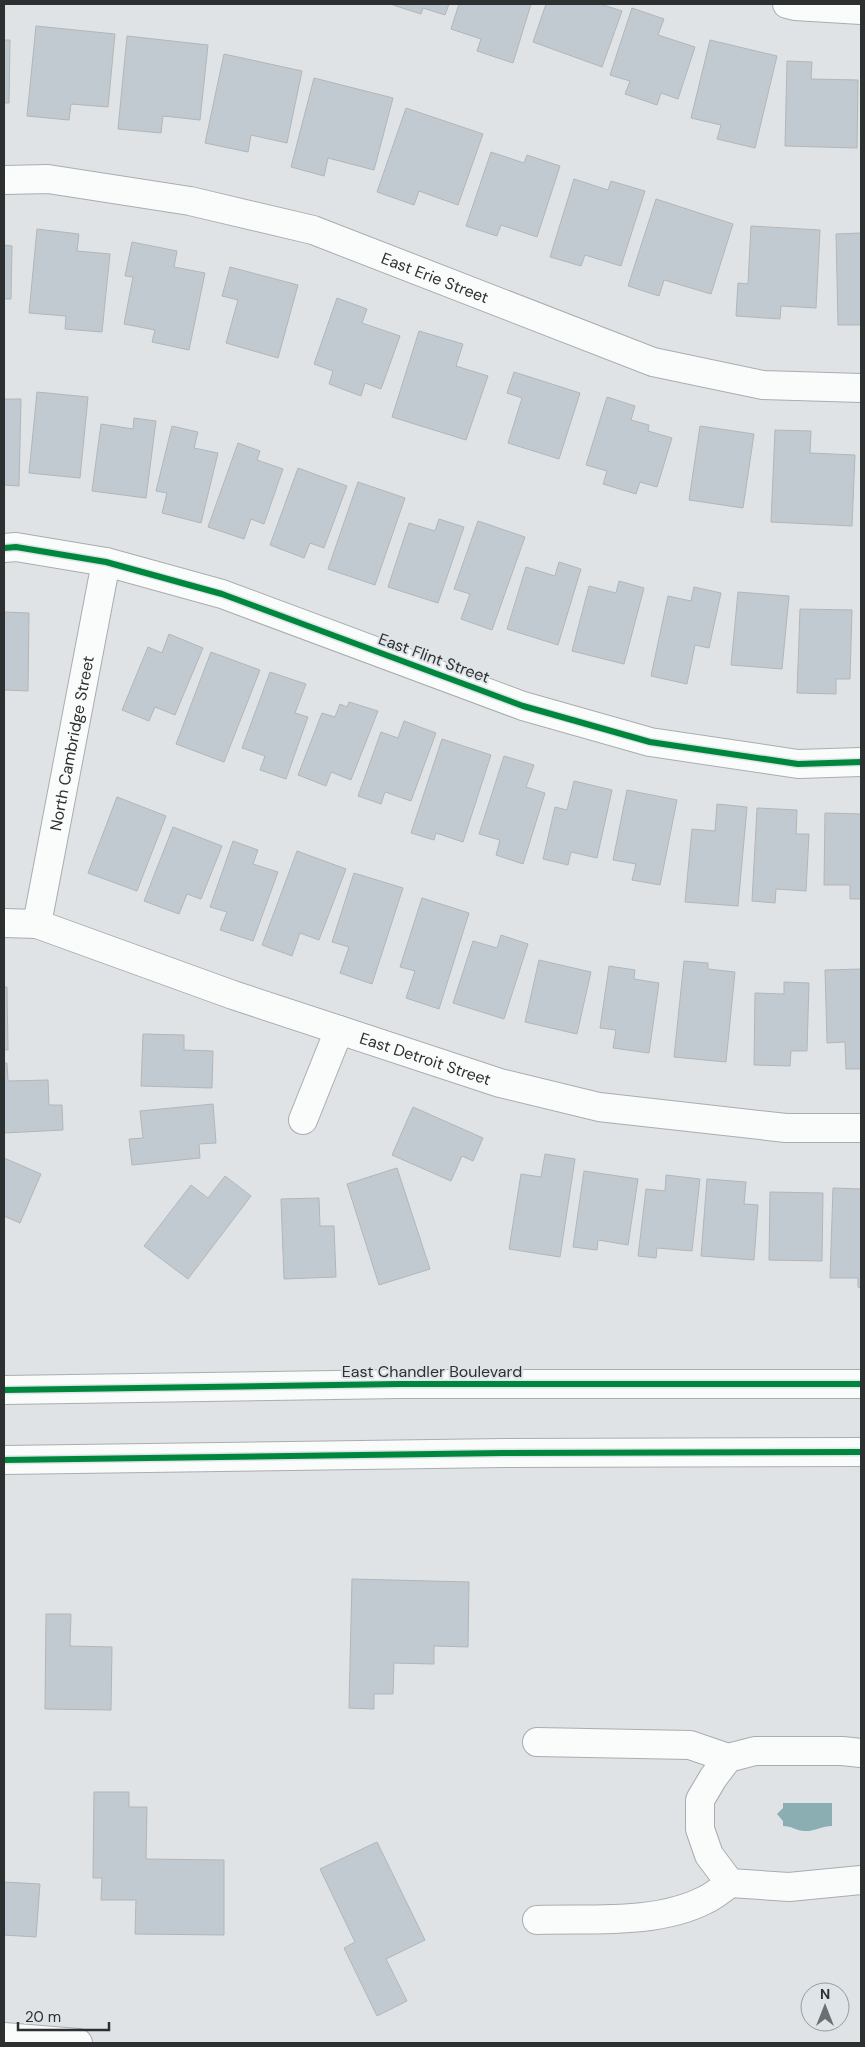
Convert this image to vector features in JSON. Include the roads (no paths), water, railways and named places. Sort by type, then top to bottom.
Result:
[{"type":"street","points":[[787,4],[861,10]]},
{"type":"street","name":"East Erie Street","points":[[4,180],[48,179],[190,201],[313,230],[653,362],[762,385],[861,388]]},
{"type":"street","name":"East Flint Street","points":[[4,548],[16,548],[106,562],[222,594],[523,706],[650,742],[798,764],[861,762]]},
{"type":"street","name":"North Cambridge Street","points":[[36,924],[106,562]]},
{"type":"street","name":"East Detroit Street","points":[[4,923],[36,924],[233,995],[500,1083],[599,1107],[786,1128],[861,1128]]},
{"type":"street","points":[[304,1120],[338,1030]]},
{"type":"street","name":"East Chandler Boulevard","points":[[4,1390],[399,1384],[861,1384]]},
{"type":"street","points":[[4,1460],[504,1453],[861,1452]]},
{"type":"street","points":[[537,1742],[690,1745],[728,1758],[754,1751],[842,1751],[861,1753]]},
{"type":"street","points":[[728,1758],[700,1800],[700,1829],[709,1855],[730,1883]]},
{"type":"street","points":[[537,1920],[647,1918],[684,1909],[706,1900],[730,1883],[789,1887],[861,1880]]},
{"type":"street","points":[[4,2037],[78,2043]]},
{"type":"water","points":[[783,1803],[832,1803],[832,1826],[807,1831],[783,1826],[783,1821],[777,1814],[783,1808]]}]
